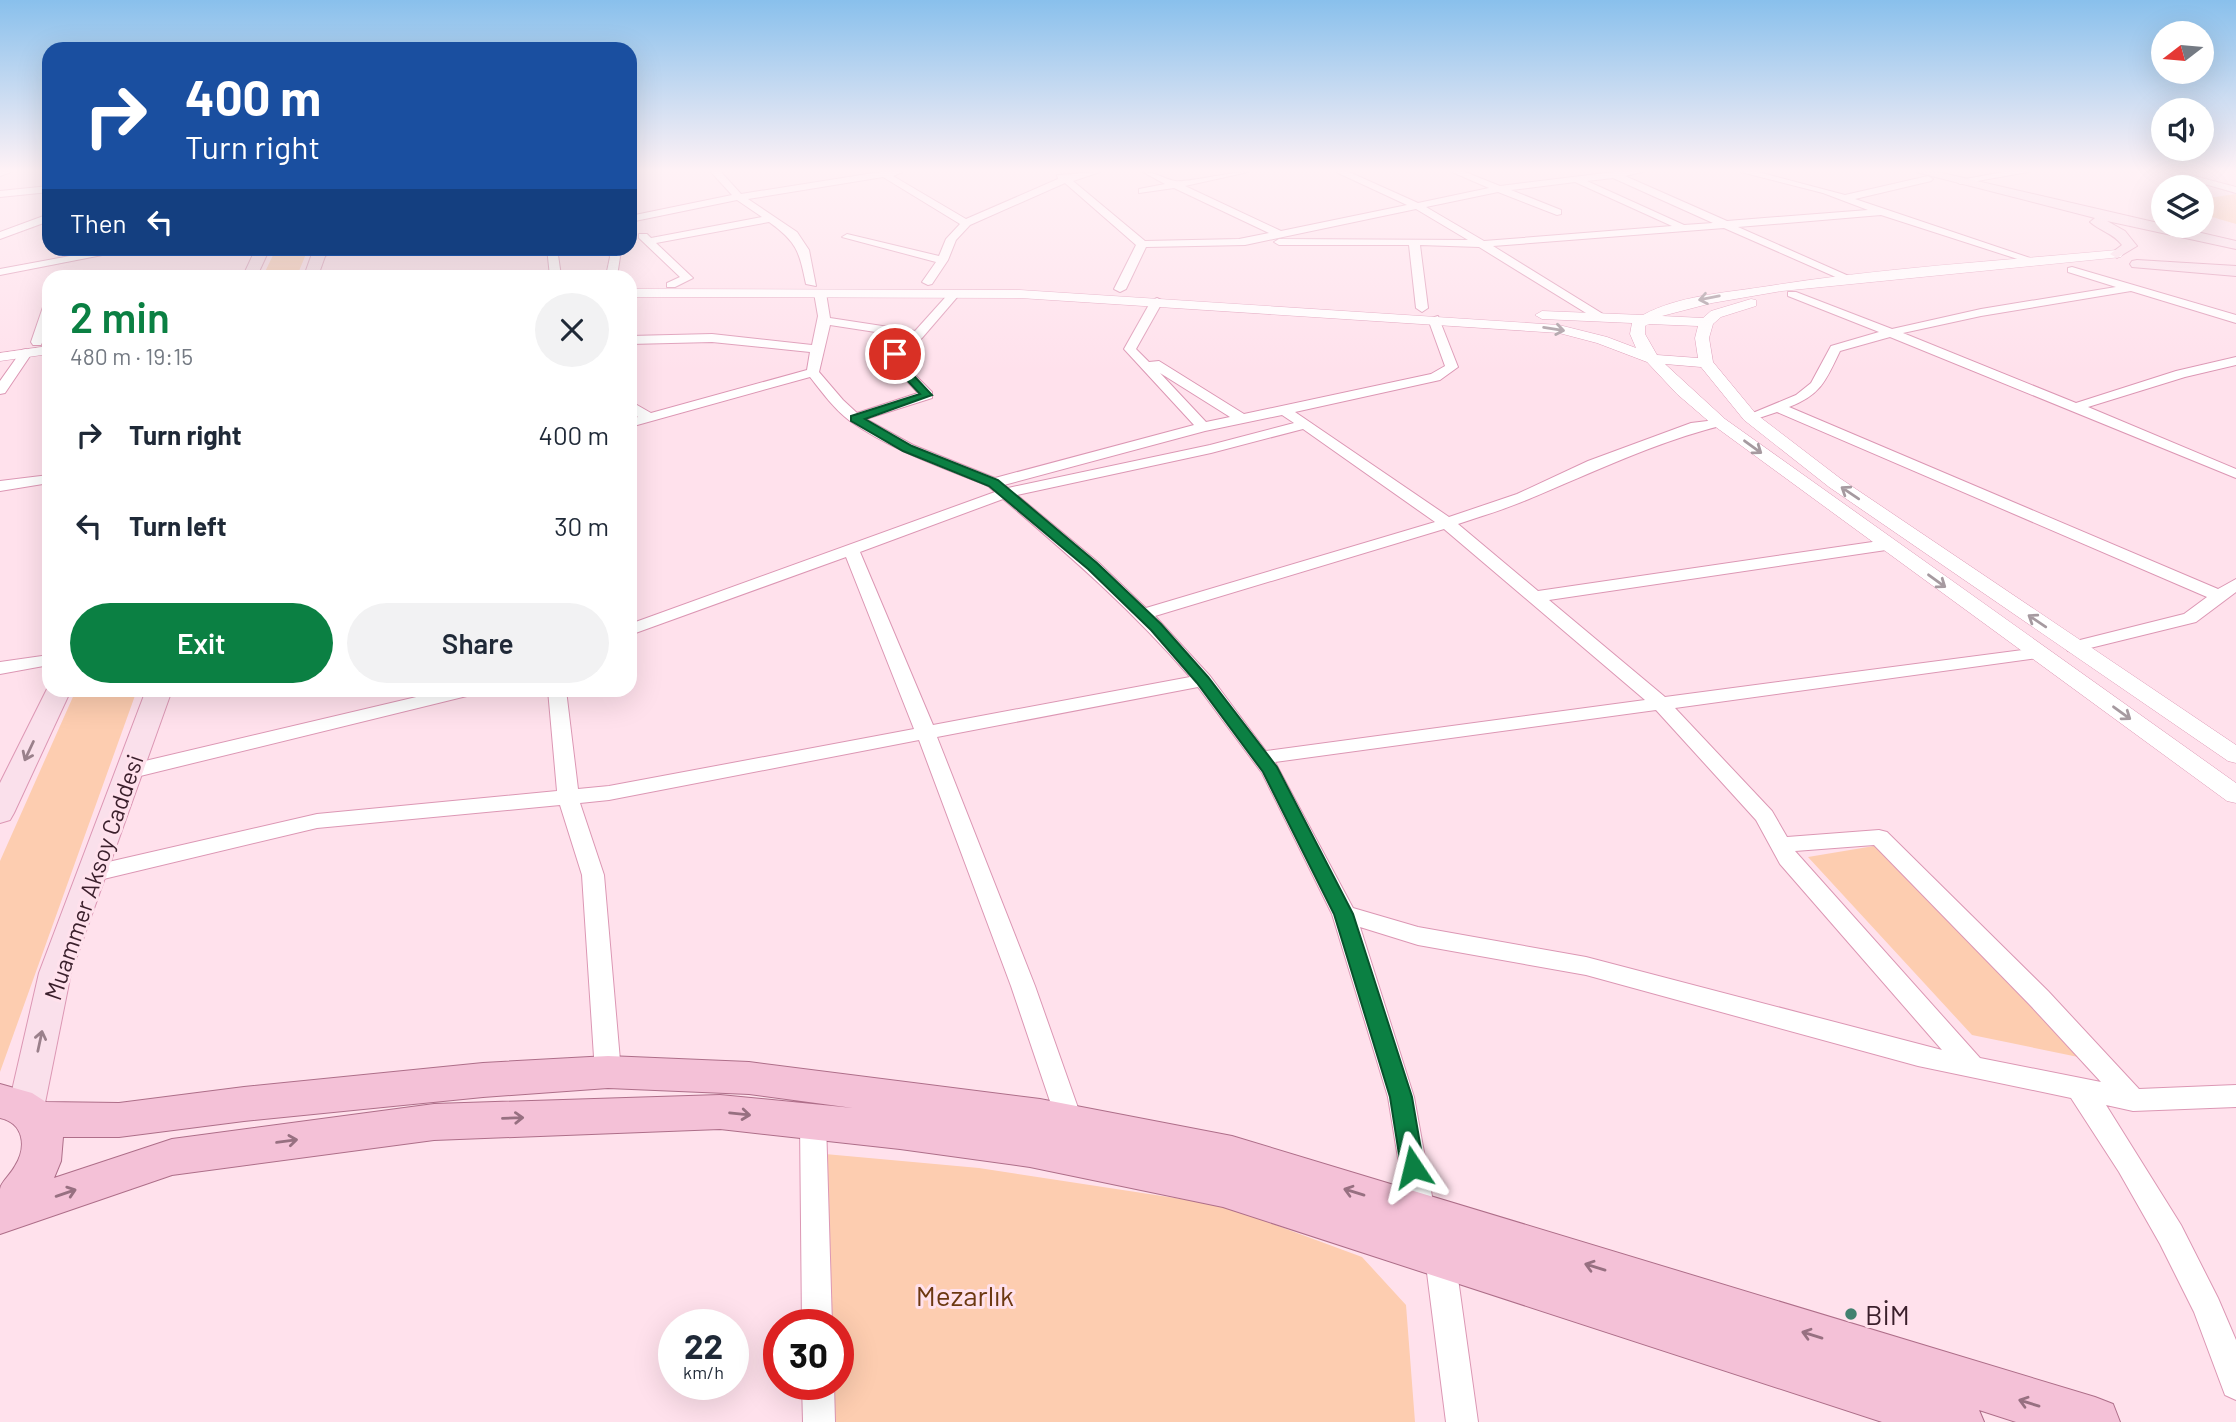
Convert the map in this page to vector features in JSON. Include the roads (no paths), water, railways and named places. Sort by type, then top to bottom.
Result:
[{"type":"main road","points":[[2118,254],[2130,246],[2125,238]]},
{"type":"main road","points":[[2158,238],[2184,247],[2213,245],[2236,239]]},
{"type":"main road","points":[[2185,238],[2235,253]]},
{"type":"main road","points":[[2118,254],[2154,250]]},
{"type":"main road","points":[[2137,264],[2235,253]]},
{"type":"main road","points":[[2137,264],[2236,271]]},
{"type":"main road","points":[[0,813],[55,697]]},
{"type":"main road","name":"Muammer Aksoy Caddesi","points":[[21,1109],[55,973],[156,697]]},
{"type":"main road","points":[[21,1109],[119,1120],[244,1104],[483,1080],[608,1072],[749,1078],[1070,1122],[1232,1154],[2095,1422]]},
{"type":"main road","points":[[1,1216],[26,1187],[40,1161],[44,1138],[21,1109]]},
{"type":"main road","points":[[1,1216],[172,1157],[434,1122],[719,1112],[1030,1149],[1223,1188],[1959,1422]]},
{"type":"street","points":[[645,238],[687,278],[671,285]]},
{"type":"street","points":[[649,241],[664,238]]},
{"type":"street","points":[[796,238],[804,250],[825,321],[824,333],[813,358],[813,372],[838,403],[855,418],[908,448],[1000,488],[1093,566],[1143,614],[1203,680],[1271,771],[1344,914],[1401,1097],[1420,1213]]},
{"type":"street","points":[[853,238],[943,260]]},
{"type":"street","points":[[928,282],[943,260],[952,238]]},
{"type":"street","points":[[1135,238],[1142,244],[1483,244],[1549,238]]},
{"type":"street","points":[[1235,243],[1254,238]]},
{"type":"street","points":[[1287,238],[1293,242]]},
{"type":"street","points":[[1473,238],[1577,300],[1599,317]]},
{"type":"street","points":[[1755,238],[1847,279]]},
{"type":"street","points":[[1964,238],[2040,263]]},
{"type":"street","points":[[1415,242],[1422,307]]},
{"type":"street","points":[[1120,289],[1142,244]]},
{"type":"street","points":[[2118,254],[1847,279],[1743,292],[1690,302],[1642,318],[1637,325],[1637,342],[1694,402],[1719,422],[2236,795]]},
{"type":"street","points":[[0,272],[60,256]]},
{"type":"street","points":[[2137,264],[1792,294],[1733,308],[1716,314],[1706,322],[1702,338],[1706,363],[1750,417],[1835,483],[2236,756]]},
{"type":"street","points":[[2072,271],[2236,319]]},
{"type":"street","points":[[637,293],[928,282],[1120,289],[1706,322]]},
{"type":"street","points":[[637,285],[816,288],[1157,301],[1434,319],[1559,329],[1602,340],[1652,359],[1706,363]]},
{"type":"street","points":[[1750,417],[1801,398],[1817,385],[1835,349],[1886,332],[2011,307],[2130,288]]},
{"type":"street","points":[[855,418],[927,395],[896,363],[895,354],[918,335],[956,293]]},
{"type":"street","points":[[1792,294],[2236,474]]},
{"type":"street","points":[[1129,349],[1157,301]]},
{"type":"street","points":[[637,627],[851,550],[1000,488],[1203,427],[1436,377],[1452,367],[1434,319]]},
{"type":"street","points":[[825,321],[918,335]]},
{"type":"street","points":[[637,340],[712,338],[817,349]]},
{"type":"street","points":[[0,348],[40,347]]},
{"type":"street","points":[[0,357],[40,347]]},
{"type":"street","points":[[0,390],[40,347]]},
{"type":"street","points":[[1129,349],[1242,419]]},
{"type":"street","points":[[1129,349],[1203,427]]},
{"type":"street","points":[[2076,407],[2181,374],[2236,361]]},
{"type":"street","points":[[637,421],[813,372]]},
{"type":"street","points":[[1780,408],[2220,596]]},
{"type":"street","points":[[637,410],[649,418]]},
{"type":"street","points":[[1284,410],[1447,523],[1659,702],[1764,816],[1788,859],[1971,1066]]},
{"type":"street","points":[[1143,614],[1447,523],[1522,497],[1594,464],[1696,426],[1719,422]]},
{"type":"street","points":[[1000,488],[1211,449],[1304,425]]},
{"type":"street","points":[[0,486],[42,480]]},
{"type":"street","points":[[1535,597],[1886,545]]},
{"type":"street","points":[[851,550],[926,733],[1023,986],[1070,1122]]},
{"type":"street","points":[[1261,758],[2074,647],[2190,618],[2236,584]]},
{"type":"street","points":[[0,668],[42,661]]},
{"type":"street","points":[[91,874],[317,821],[609,793],[1203,680]]},
{"type":"street","points":[[128,772],[439,697]]},
{"type":"street","points":[[558,697],[568,797],[593,875],[608,1072]]},
{"type":"street","points":[[1780,845],[1879,837],[2039,998],[2133,1100]]},
{"type":"street","points":[[1344,914],[1418,936],[1586,966],[1918,1056],[2133,1100],[2236,1097]]},
{"type":"street","points":[[2078,1088],[2161,1215],[2221,1338],[2236,1384]]},
{"type":"street","points":[[813,1122],[817,1309]]},
{"type":"street","points":[[1440,1257],[1462,1422]]},
{"type":"street","points":[[818,1400],[819,1422]]},
{"type":"place","name":"BİM","points":[[1851,1314]]},
{"type":"park label","name":"Mezarlık","points":[[965,1295]]}]
